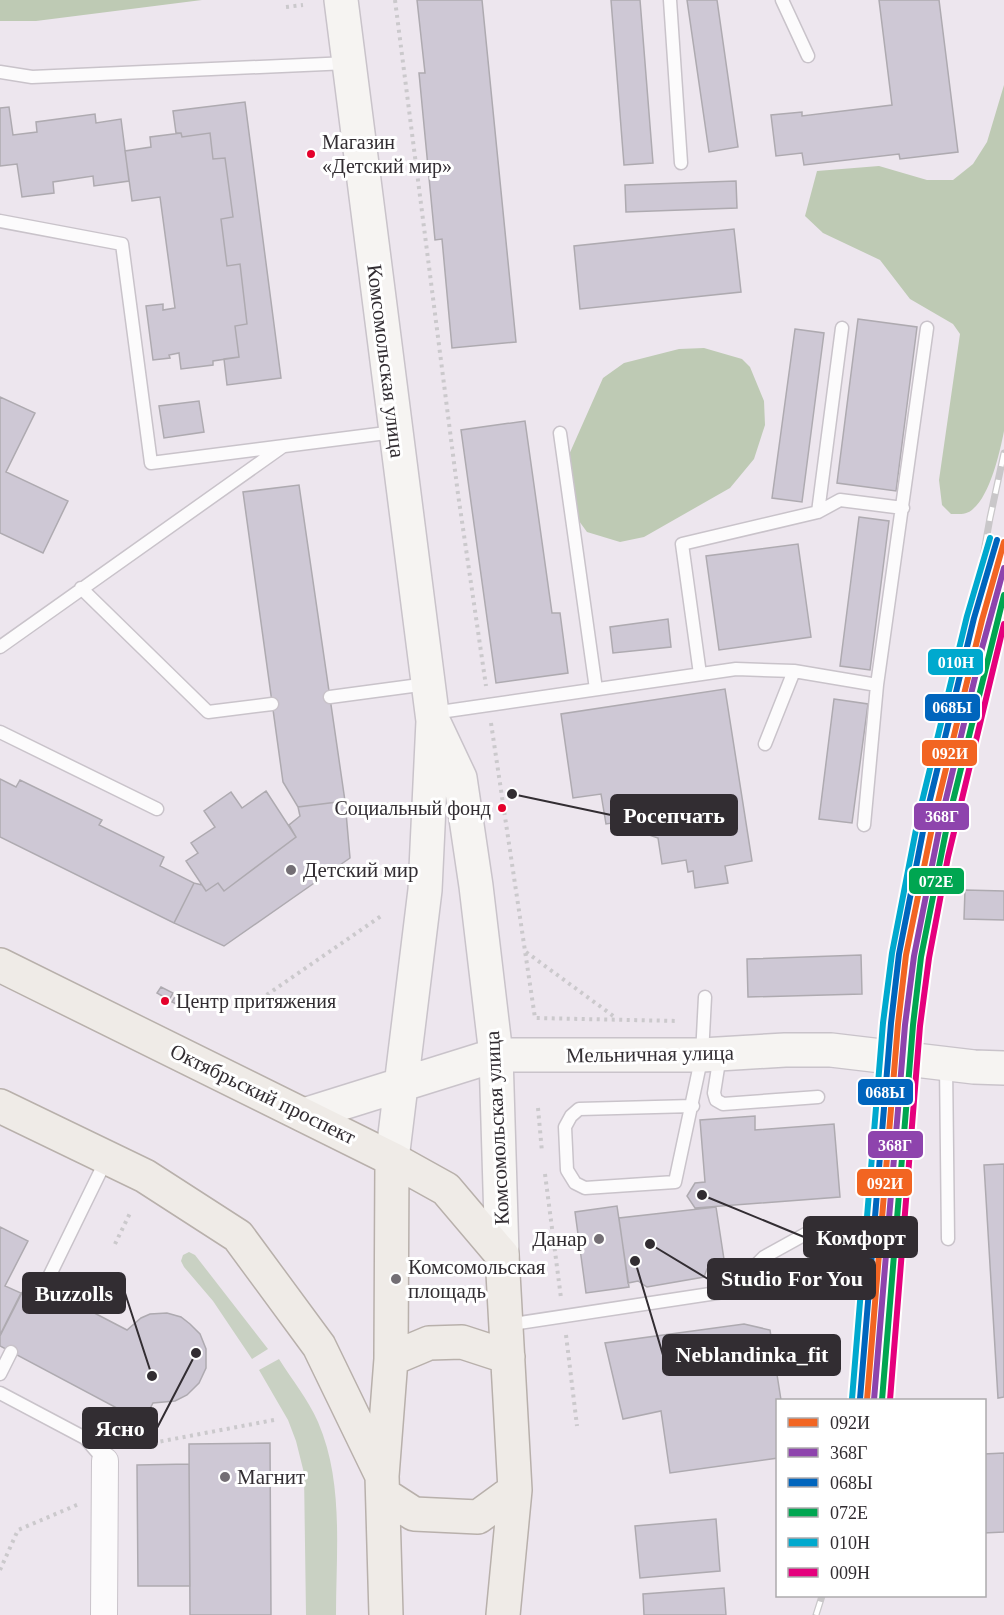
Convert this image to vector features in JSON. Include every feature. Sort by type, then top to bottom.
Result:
[{"type":"main road","name":"Комсомольская улица","points":[[341,0],[431,706],[425,890],[392,1159],[391,1359],[382,1485],[386,1615]]},
{"type":"main road","name":"Комсомольская улица","points":[[431,706],[460,778],[496,1055],[502,1255],[515,1490],[503,1615]]},
{"type":"main road","name":"Октябрьский проспект","points":[[0,965],[392,1159],[446,1189],[502,1255]]},
{"type":"main road","name":"Мельничная улица","points":[[304,1115],[496,1055],[711,1054],[831,1050],[945,1064],[1004,1068]]},
{"type":"main road","points":[[0,1106],[145,1176],[238,1236],[319,1346],[382,1485],[414,1515],[478,1516],[515,1490]]},
{"type":"main road","points":[[391,1359],[429,1343],[507,1341]]},
{"type":"street","points":[[104,1615],[105,1461]]},
{"type":"lane","points":[[670,0],[681,163]]},
{"type":"lane","points":[[782,0],[808,56]]},
{"type":"lane","points":[[0,72],[32,76],[348,63]]},
{"type":"lane","points":[[0,221],[122,244],[151,463],[395,432]]},
{"type":"lane","points":[[818,512],[842,328]]},
{"type":"lane","points":[[864,825],[877,685],[927,328]]},
{"type":"lane","points":[[560,433],[596,689]]},
{"type":"lane","points":[[0,647],[283,446]]},
{"type":"lane","points":[[700,674],[682,544],[818,512],[840,500],[903,508]]},
{"type":"lane","points":[[81,588],[208,712],[272,704]]},
{"type":"lane","points":[[330,697],[431,706],[489,704],[736,669],[794,671],[877,685]]},
{"type":"lane","points":[[765,744],[794,671]]},
{"type":"lane","points":[[0,732],[157,809]]},
{"type":"lane","points":[[705,997],[716,1100],[723,1104],[818,1097]]},
{"type":"lane","points":[[693,1106],[579,1109],[571,1116],[565,1127],[567,1170],[574,1183],[585,1188],[675,1182],[693,1106],[711,1054]]},
{"type":"lane","points":[[945,1064],[948,1239]]},
{"type":"lane","points":[[44,1287],[108,1158]]},
{"type":"lane","points":[[507,1341],[564,1318],[730,1291],[765,1257],[812,1231]]},
{"type":"lane","points":[[0,1374],[11,1352]]},
{"type":"lane","points":[[0,1392],[85,1438],[105,1461]]},
{"type":"path","points":[[396,0],[458,494],[535,1018]]},
{"type":"path","points":[[286,7],[303,5]]},
{"type":"path","points":[[242,1012],[381,916]]},
{"type":"path","points":[[525,951],[617,1019]]},
{"type":"path","points":[[538,1108],[544,1174],[577,1426]]},
{"type":"path","points":[[115,1244],[131,1211]]},
{"type":"path","points":[[131,1447],[274,1420]]},
{"type":"path","points":[[0,1570],[18,1530],[104,1493]]},
{"type":"shaded area","points":[[189,1252],[195,1255],[268,1349],[252,1359],[213,1301],[184,1267],[181,1261],[183,1255]]},
{"type":"shaded area","points":[[279,1359],[305,1397],[318,1422],[332,1468],[337,1517],[336,1615],[306,1615],[304,1473],[288,1420],[259,1370]]},
{"type":"green space","points":[[0,0],[202,0],[36,21],[0,21]]},
{"type":"green space","points":[[1004,85],[1004,431],[993,473],[979,502],[968,512],[951,514],[942,505],[939,480],[960,334],[953,324],[910,299],[880,260],[823,233],[805,216],[817,171],[879,166],[927,180],[953,180],[973,164],[987,142]]},
{"type":"green space","points":[[704,348],[742,359],[750,367],[764,401],[765,425],[754,459],[730,488],[644,537],[620,542],[587,532],[571,510],[568,457],[603,378],[624,363],[679,349]]},
{"type":"building","points":[[417,0],[482,0],[516,342],[452,348],[442,239],[435,240],[419,73],[425,73]]},
{"type":"building","points":[[611,0],[640,0],[653,163],[624,165]]},
{"type":"building","points":[[687,0],[717,0],[738,147],[709,152]]},
{"type":"building","points":[[879,0],[939,0],[958,152],[900,159],[899,154],[804,165],[802,153],[776,156],[771,115],[802,112],[802,116],[892,105]]},
{"type":"building","points":[[245,102],[281,378],[227,385],[224,359],[239,357],[235,326],[247,324],[240,264],[227,266],[221,219],[233,217],[225,158],[213,159],[210,133],[182,137],[181,133],[176,133],[173,111]]},
{"type":"building","points":[[9,107],[13,135],[37,132],[36,122],[95,114],[96,123],[121,119],[129,181],[94,186],[93,176],[53,182],[54,193],[22,197],[17,164],[0,166],[0,108]]},
{"type":"building","points":[[181,133],[182,137],[210,133],[213,159],[225,158],[233,217],[221,219],[227,266],[240,264],[247,324],[235,326],[239,357],[213,361],[213,365],[181,369],[179,353],[169,355],[170,358],[153,360],[146,306],[163,304],[163,310],[175,308],[160,197],[132,201],[125,151],[151,147],[150,137]]},
{"type":"building","points":[[736,181],[737,208],[626,212],[625,185]]},
{"type":"building","points":[[734,229],[741,292],[580,309],[574,246]]},
{"type":"building","points":[[858,319],[917,327],[896,491],[837,483]]},
{"type":"building","points":[[795,329],[824,333],[802,502],[772,498]]},
{"type":"building","points":[[0,397],[35,413],[6,472],[68,501],[43,553],[0,533]]},
{"type":"building","points":[[199,401],[204,432],[164,438],[159,406]]},
{"type":"building","points":[[525,421],[552,613],[560,613],[568,673],[496,683],[461,430]]},
{"type":"building","points":[[299,485],[345,801],[298,807],[283,782],[243,492]]},
{"type":"building","points":[[859,517],[889,521],[870,670],[840,666]]},
{"type":"building","points":[[798,544],[811,637],[719,650],[706,556]]},
{"type":"building","points":[[668,619],[671,647],[613,653],[610,627]]},
{"type":"building","points":[[725,689],[752,861],[725,866],[728,883],[695,888],[693,871],[688,872],[686,860],[662,864],[658,838],[643,833],[637,819],[606,824],[601,794],[573,798],[561,714]]},
{"type":"building","points":[[834,699],[868,704],[852,823],[819,819]]},
{"type":"building","points":[[0,779],[16,787],[20,780],[102,820],[99,825],[164,857],[160,866],[194,883],[174,923],[0,837]]},
{"type":"building","points":[[266,791],[296,837],[224,891],[218,883],[206,891],[186,861],[198,853],[191,843],[215,827],[204,811],[231,792],[242,808]]},
{"type":"building","name":"Детский мир","points":[[345,801],[350,858],[224,946],[174,923],[194,883],[202,885],[206,891],[218,883],[224,891],[296,837],[289,825],[300,816],[298,807]]},
{"type":"building","points":[[965,890],[1004,891],[1004,920],[964,919]]},
{"type":"building","points":[[861,955],[862,994],[748,997],[747,959]]},
{"type":"building","points":[[161,987],[173,993],[169,1000],[157,993]]},
{"type":"building","points":[[176,995],[187,1002],[184,1008],[172,1002]]},
{"type":"building","points":[[755,1116],[755,1130],[834,1124],[840,1197],[695,1208],[687,1196],[695,1183],[705,1182],[700,1120]]},
{"type":"building","points":[[1004,1164],[1004,1397],[998,1398],[984,1165]]},
{"type":"building","points":[[617,1206],[629,1287],[586,1293],[575,1212]]},
{"type":"building","points":[[716,1207],[725,1266],[707,1269],[704,1277],[647,1287],[638,1281],[628,1283],[619,1218]]},
{"type":"building","points":[[0,1227],[28,1241],[5,1286],[21,1293],[0,1335]]},
{"type":"building","points":[[29,1279],[127,1330],[141,1318],[150,1314],[167,1313],[181,1317],[200,1334],[206,1349],[206,1368],[199,1383],[187,1395],[175,1401],[153,1403],[143,1422],[0,1346],[0,1336]]},
{"type":"building","points":[[744,1324],[770,1330],[781,1399],[776,1399],[776,1458],[670,1473],[661,1411],[623,1419],[605,1343]]},
{"type":"building","points":[[270,1443],[271,1615],[190,1615],[189,1444]]},
{"type":"building","points":[[1004,1453],[1004,1532],[986,1533],[986,1454]]},
{"type":"building","points":[[189,1464],[190,1586],[138,1586],[137,1465]]},
{"type":"building","points":[[716,1519],[720,1571],[640,1578],[635,1526]]},
{"type":"building","points":[[724,1588],[726,1615],[644,1615],[643,1594]]},
{"type":"railway","points":[[945,769],[990,518],[1004,453]]},
{"type":"railway","points":[[860,1399],[876,1282]]},
{"type":"railway","points":[[816,1615],[822,1597]]},
{"type":"transit line","name":"010Н","points":[[852,1399],[883,1023],[892,953],[919,814],[967,616],[990,538]]},
{"type":"transit line","name":"068Ы","points":[[860,1399],[891,1023],[899,954],[926,816],[974,618],[997,540]]},
{"type":"transit line","name":"092И","points":[[867,1399],[898,1024],[906,955],[934,818],[982,620],[1004,542]]},
{"type":"transit line","name":"368Г","points":[[874,1399],[905,1025],[914,956],[941,820],[982,648],[1004,568]]},
{"type":"transit line","name":"072Е","points":[[882,1399],[913,1025],[921,957],[948,821],[1004,595]]},
{"type":"transit line","name":"009Н","points":[[890,1399],[920,1026],[929,958],[948,857],[1004,624]]},
{"type":"place","name":"Магазин «Детский мир»","points":[[311,154]]},
{"type":"place","name":"Росепчать","points":[[512,794]]},
{"type":"place","name":"Социальный фонд","points":[[502,808]]},
{"type":"place","name":"Детский мир","points":[[291,870]]},
{"type":"place","name":"Центр притяжения","points":[[165,1001]]},
{"type":"place","name":"Комфорт","points":[[702,1195]]},
{"type":"place","name":"Данар","points":[[599,1239]]},
{"type":"place","name":"Studio For You","points":[[650,1244]]},
{"type":"place","name":"Neblandinka_fit","points":[[635,1261]]},
{"type":"place","name":"Комсомольская площадь","points":[[396,1279]]},
{"type":"place","name":"Ясно","points":[[196,1353]]},
{"type":"place","name":"Buzzolls","points":[[152,1376]]},
{"type":"place","name":"Магнит","points":[[225,1477]]}]
